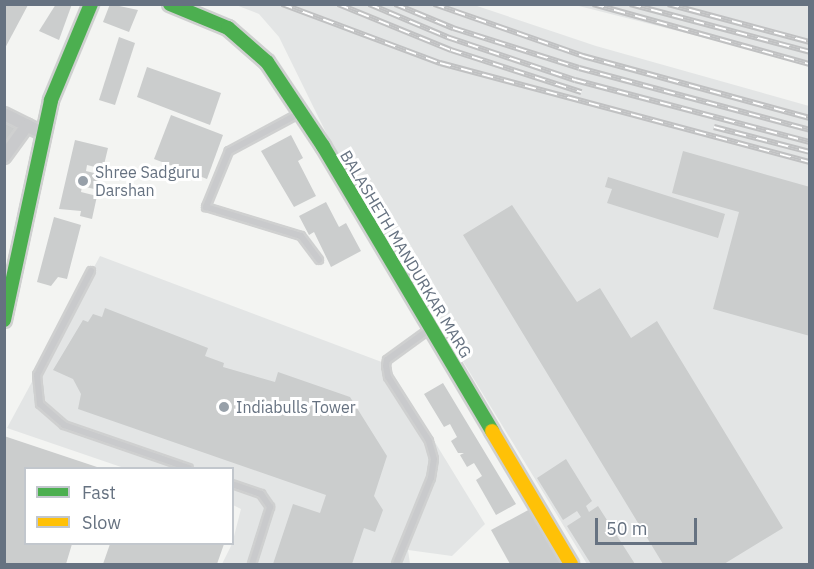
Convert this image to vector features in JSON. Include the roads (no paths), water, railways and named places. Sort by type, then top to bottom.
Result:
[{"type":"street","points":[[4,320],[51,100],[91,4]]},
{"type":"street","name":"BALASHETH MANDURKAR MARG","points":[[170,4],[228,28],[248,42],[267,62],[431,328],[571,564]]},
{"type":"street","points":[[4,114],[44,134]]},
{"type":"street","points":[[4,157],[27,125]]},
{"type":"lane","points":[[300,113],[229,151],[206,207],[301,236],[319,260]]},
{"type":"lane","points":[[92,271],[37,375],[40,404],[64,424],[186,467]]},
{"type":"lane","points":[[396,564],[431,478],[434,459],[429,441],[388,377],[386,366],[387,360],[431,328]]},
{"type":"lane","points":[[234,485],[261,494],[270,507],[252,564]]},
{"type":"railway","points":[[282,4],[440,63],[810,162]]},
{"type":"railway","points":[[338,4],[451,50],[581,92]]},
{"type":"railway","points":[[369,4],[447,37],[575,80],[810,142]]},
{"type":"railway","points":[[395,4],[453,28],[579,68],[810,130]]},
{"type":"railway","points":[[434,4],[583,56],[810,118]]},
{"type":"railway","points":[[593,4],[810,64]]},
{"type":"railway","points":[[630,4],[810,52]]},
{"type":"railway","points":[[668,4],[810,42]]},
{"type":"railway","points":[[714,127],[810,152]]},
{"type":"place","name":"Shree Sadguru Darshan","points":[[83,181]]},
{"type":"place","name":"Indiabulls Tower","points":[[224,407]]}]
